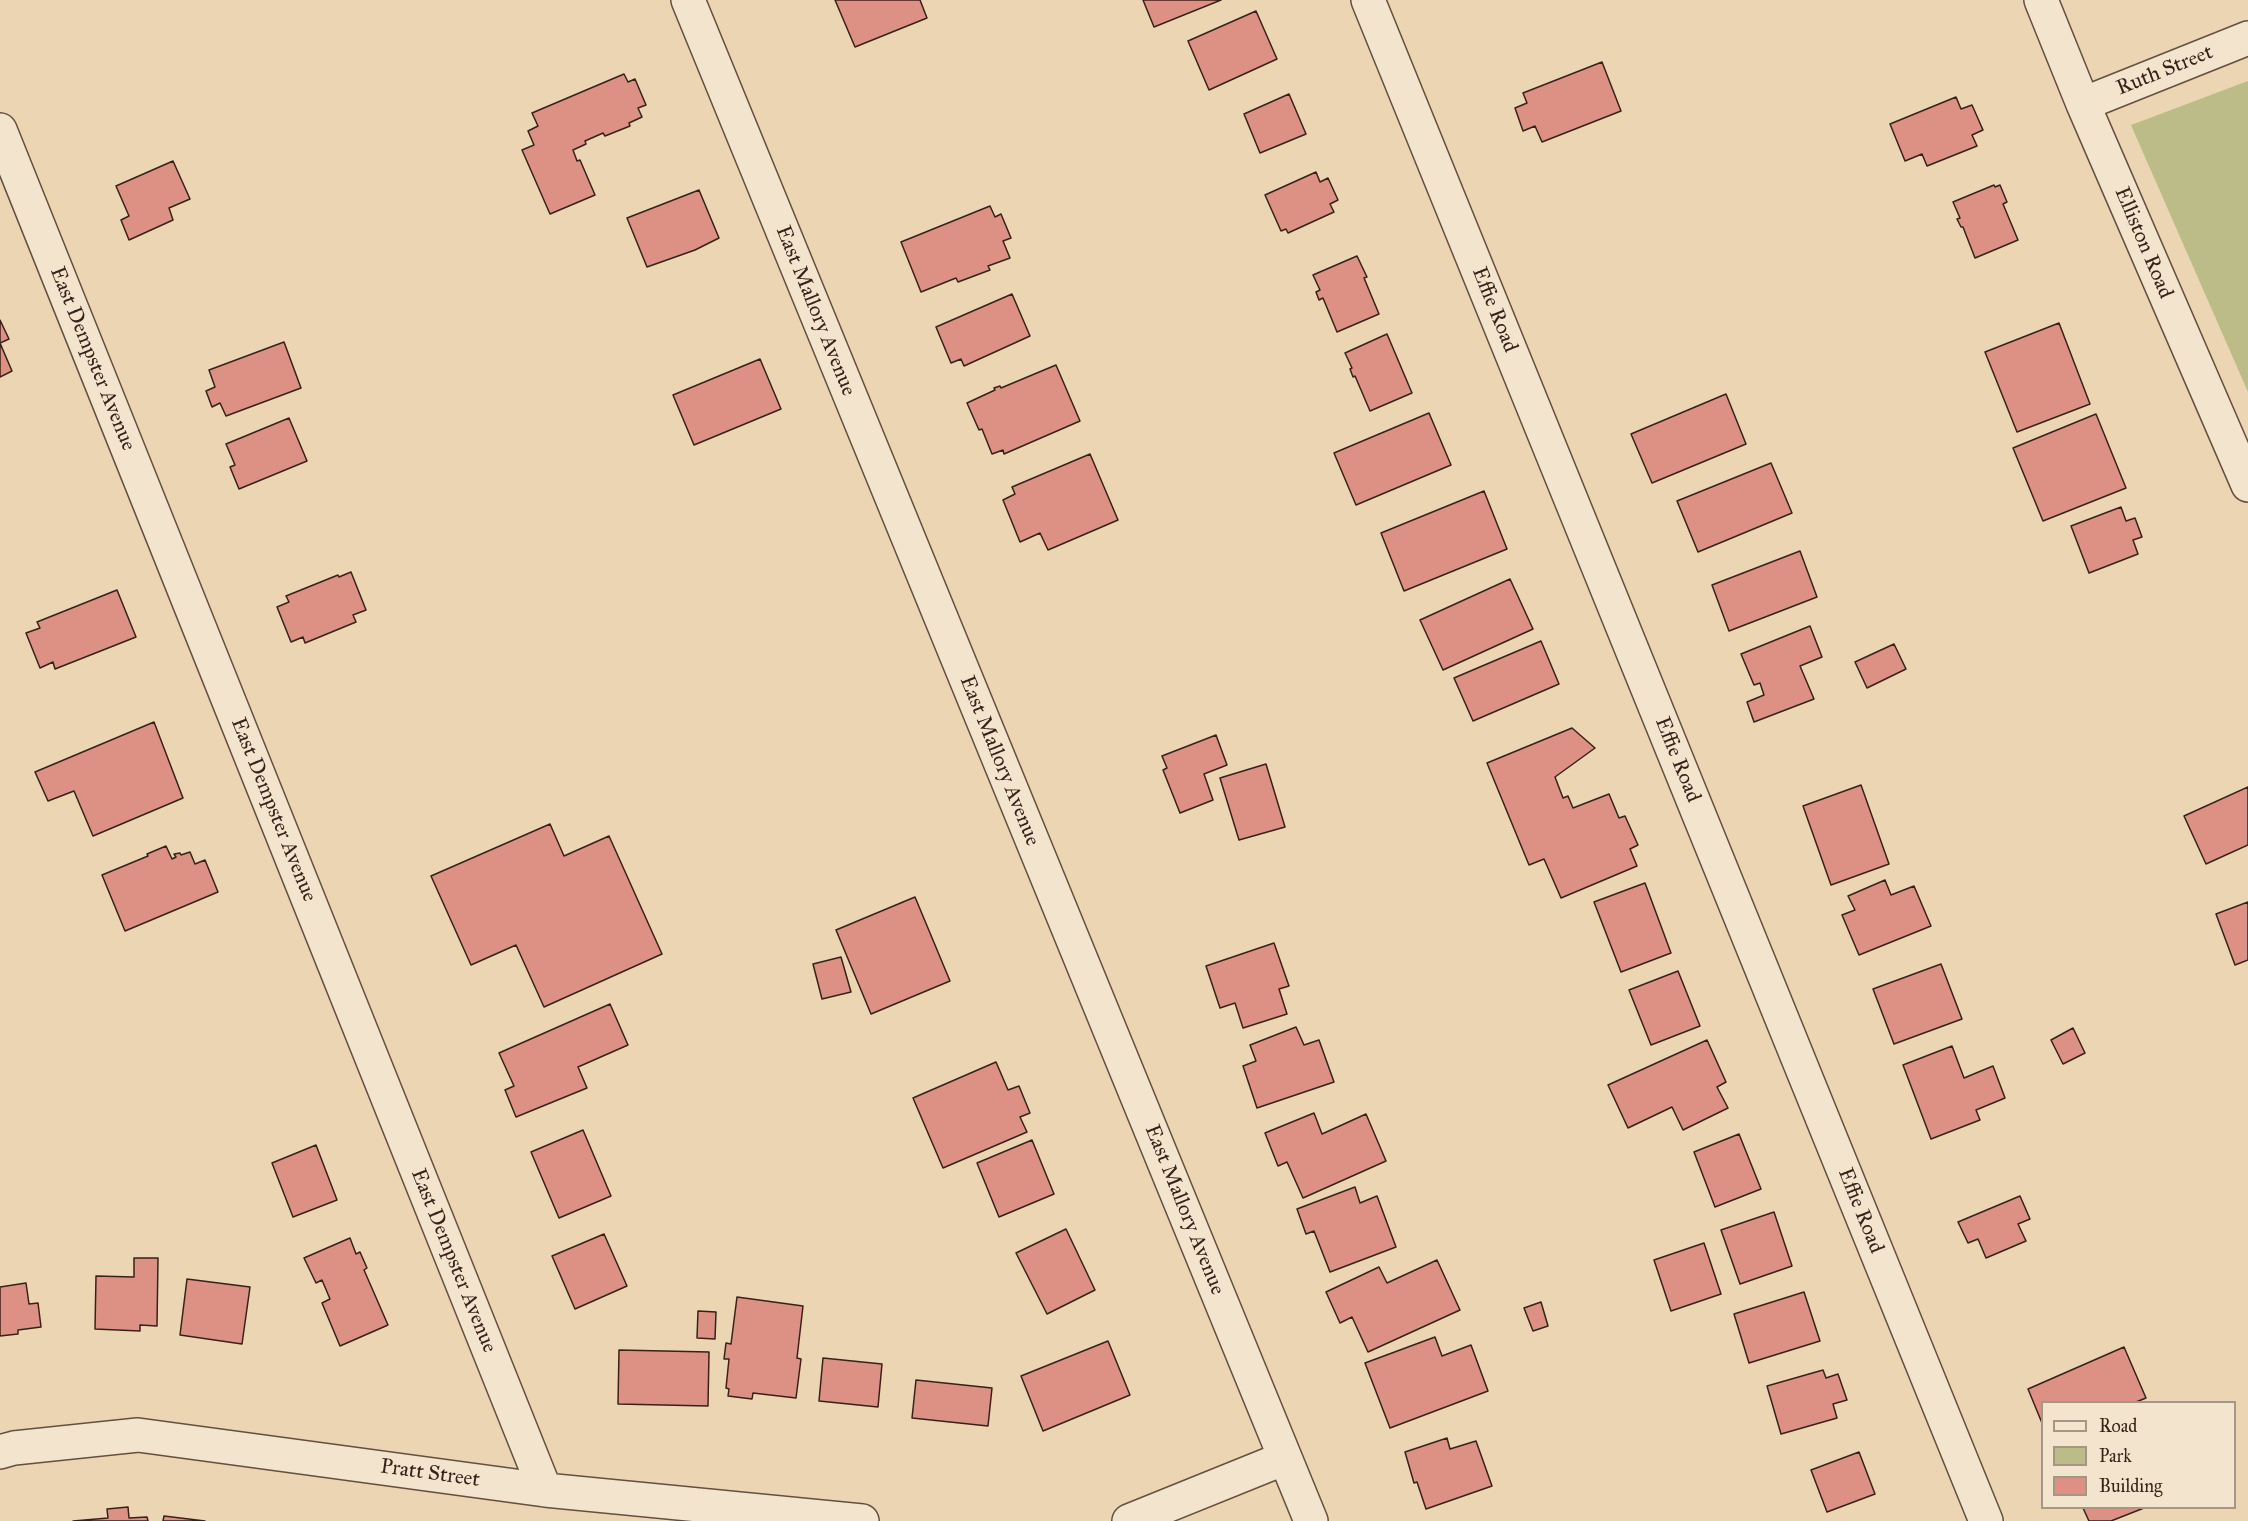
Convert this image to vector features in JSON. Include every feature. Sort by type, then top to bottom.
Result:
[{"type":"street","name":"East Mallory Avenue","points":[[688,0],[1311,1521]]},
{"type":"street","name":"Effie Road","points":[[1368,0],[1986,1521]]},
{"type":"street","name":"Elliston Road","points":[[2041,0],[2083,104],[2248,485]]},
{"type":"street","name":"Ruth Street","points":[[2083,104],[2248,38]]},
{"type":"street","name":"East Dempster Avenue","points":[[0,130],[545,1490]]},
{"type":"street","name":"Pratt Street","points":[[0,1452],[14,1448],[138,1435],[545,1490],[862,1521]]},
{"type":"street","points":[[1130,1521],[1285,1458]]},
{"type":"green space","points":[[2248,81],[2248,392],[2131,125]]},
{"type":"building","points":[[835,0],[920,0],[927,18],[855,47]]},
{"type":"building","points":[[1143,0],[1221,0],[1154,27]]},
{"type":"building","points":[[1256,11],[1277,59],[1209,90],[1188,41]]},
{"type":"building","points":[[1602,62],[1621,111],[1542,142],[1535,126],[1523,131],[1515,108],[1527,103],[1523,93]]},
{"type":"building","points":[[624,74],[628,82],[635,79],[646,105],[638,108],[642,117],[629,123],[630,126],[605,136],[603,133],[585,141],[586,144],[573,150],[577,161],[580,160],[595,195],[550,214],[522,150],[534,145],[528,131],[538,126],[532,113]]},
{"type":"building","points":[[1289,94],[1306,134],[1260,153],[1244,114]]},
{"type":"building","points":[[1956,97],[1961,109],[1972,105],[1983,130],[1972,135],[1977,146],[1927,166],[1922,154],[1905,161],[1890,124]]},
{"type":"building","points":[[173,161],[190,199],[169,208],[173,220],[129,240],[121,220],[129,216],[116,186]]},
{"type":"building","points":[[1316,172],[1320,182],[1328,178],[1338,200],[1330,204],[1334,212],[1288,233],[1286,229],[1281,231],[1265,195]]},
{"type":"building","points":[[1994,185],[1995,187],[2000,185],[2007,202],[2003,204],[2018,240],[1975,258],[1963,227],[1957,219],[1960,218],[1953,202]]},
{"type":"building","points":[[699,190],[719,238],[695,250],[647,267],[627,218]]},
{"type":"building","points":[[990,206],[995,217],[1001,214],[1011,238],[1003,241],[1010,258],[988,266],[990,270],[958,282],[956,278],[921,292],[901,242]]},
{"type":"building","points":[[1357,256],[1367,277],[1364,278],[1379,314],[1337,332],[1323,298],[1319,300],[1316,292],[1320,290],[1313,275]]},
{"type":"building","points":[[1012,294],[1030,336],[964,366],[961,359],[951,363],[936,327]]},
{"type":"building","points":[[0,320],[9,339],[0,343]]},
{"type":"building","points":[[2059,323],[2090,404],[2017,432],[1985,352]]},
{"type":"building","points":[[1387,334],[1412,393],[1370,411],[1355,376],[1353,377],[1350,369],[1352,368],[1345,353]]},
{"type":"building","points":[[284,342],[301,388],[226,416],[220,403],[212,407],[206,391],[215,387],[209,370]]},
{"type":"building","points":[[0,343],[12,371],[0,377]]},
{"type":"building","points":[[760,359],[781,409],[694,445],[673,395]]},
{"type":"building","points":[[1056,365],[1080,421],[1004,454],[1003,450],[992,454],[982,429],[979,430],[967,403],[995,390],[994,388],[1000,386],[1001,388]]},
{"type":"building","points":[[1726,394],[1746,444],[1652,483],[1631,434]]},
{"type":"building","points":[[1429,413],[1451,465],[1356,505],[1334,453]]},
{"type":"building","points":[[2096,414],[2126,488],[2043,521],[2013,448]]},
{"type":"building","points":[[289,418],[307,461],[239,489],[230,467],[235,465],[226,444]]},
{"type":"building","points":[[1090,454],[1118,520],[1048,550],[1040,533],[1020,542],[1003,500],[1015,494],[1012,487]]},
{"type":"building","points":[[1771,463],[1792,513],[1698,552],[1677,501]]},
{"type":"building","points":[[1484,491],[1507,549],[1404,591],[1381,533]]},
{"type":"building","points":[[2121,507],[2126,521],[2135,518],[2142,537],[2133,540],[2138,554],[2089,573],[2071,526]]},
{"type":"building","points":[[1800,551],[1817,597],[1729,631],[1712,585]]},
{"type":"building","points":[[351,572],[366,610],[353,615],[356,622],[305,643],[303,637],[291,642],[277,607],[289,602],[286,596]]},
{"type":"building","points":[[1510,579],[1533,629],[1443,670],[1420,620]]},
{"type":"building","points":[[117,590],[136,637],[55,669],[53,662],[40,668],[26,633],[40,628],[37,622]]},
{"type":"building","points":[[1810,626],[1822,657],[1800,666],[1814,699],[1754,722],[1747,702],[1764,695],[1760,683],[1754,685],[1741,654]]},
{"type":"building","points":[[1541,641],[1559,684],[1473,721],[1454,678]]},
{"type":"building","points":[[1894,644],[1906,669],[1867,688],[1855,662]]},
{"type":"building","points":[[154,722],[183,798],[93,836],[74,791],[48,801],[35,772]]},
{"type":"building","points":[[1572,728],[1595,748],[1555,777],[1563,798],[1568,796],[1573,808],[1609,794],[1619,818],[1625,816],[1638,845],[1630,849],[1637,866],[1561,898],[1544,859],[1529,865],[1487,763]]},
{"type":"building","points":[[1216,735],[1227,765],[1204,774],[1213,800],[1180,813],[1163,770],[1167,768],[1162,756]]},
{"type":"building","points":[[1266,764],[1285,827],[1239,840],[1220,778]]},
{"type":"building","points":[[1861,785],[1889,864],[1831,885],[1803,806]]},
{"type":"building","points":[[2248,787],[2248,845],[2206,864],[2184,816]]},
{"type":"building","points":[[550,824],[564,856],[609,836],[662,954],[544,1007],[516,945],[471,965],[431,876]]},
{"type":"building","points":[[166,846],[172,859],[176,857],[174,854],[180,853],[181,855],[190,852],[195,864],[205,860],[218,892],[125,931],[102,875]]},
{"type":"building","points":[[1885,880],[1891,895],[1914,886],[1931,926],[1859,955],[1842,915],[1855,910],[1848,896]]},
{"type":"building","points":[[1645,883],[1671,953],[1621,972],[1594,902]]},
{"type":"building","points":[[915,897],[950,981],[871,1014],[836,930]]},
{"type":"building","points":[[2248,902],[2248,960],[2235,965],[2216,914]]},
{"type":"building","points":[[1274,943],[1289,986],[1279,989],[1287,1014],[1243,1028],[1235,1003],[1220,1008],[1206,966]]},
{"type":"building","points":[[841,957],[851,992],[822,999],[813,964]]},
{"type":"building","points":[[1941,964],[1962,1019],[1894,1044],[1873,989]]},
{"type":"building","points":[[1678,971],[1700,1026],[1651,1045],[1629,990]]},
{"type":"building","points":[[610,1004],[628,1045],[578,1067],[587,1088],[516,1117],[505,1090],[514,1086],[499,1053]]},
{"type":"building","points":[[1296,1027],[1304,1045],[1319,1040],[1334,1082],[1257,1108],[1243,1066],[1256,1061],[1250,1045]]},
{"type":"building","points":[[2073,1028],[2085,1053],[2063,1064],[2051,1040]]},
{"type":"building","points":[[1707,1040],[1726,1082],[1717,1087],[1728,1108],[1683,1130],[1672,1107],[1628,1128],[1608,1085]]},
{"type":"building","points":[[1952,1046],[1964,1078],[1993,1066],[2005,1098],[1976,1110],[1980,1120],[1931,1139],[1903,1065]]},
{"type":"building","points":[[996,1062],[1008,1090],[1019,1086],[1030,1113],[1020,1117],[1027,1132],[943,1168],[913,1098]]},
{"type":"building","points":[[1314,1113],[1322,1134],[1366,1114],[1386,1161],[1303,1198],[1287,1162],[1278,1166],[1265,1133]]},
{"type":"building","points":[[583,1130],[611,1196],[559,1218],[531,1152]]},
{"type":"building","points":[[1739,1134],[1761,1189],[1715,1207],[1694,1152]]},
{"type":"building","points":[[1032,1140],[1054,1194],[999,1217],[977,1163]]},
{"type":"building","points":[[316,1145],[337,1200],[293,1217],[272,1163]]},
{"type":"building","points":[[1355,1187],[1360,1203],[1377,1196],[1396,1247],[1330,1272],[1314,1231],[1306,1234],[1297,1209]]},
{"type":"building","points":[[2020,1196],[2030,1219],[2018,1224],[2026,1241],[1986,1258],[1978,1239],[1968,1243],[1958,1222]]},
{"type":"building","points":[[1774,1212],[1792,1266],[1740,1284],[1721,1230]]},
{"type":"building","points":[[1066,1229],[1095,1290],[1047,1314],[1016,1253]]},
{"type":"building","points":[[604,1234],[627,1286],[575,1309],[552,1256]]},
{"type":"building","points":[[350,1238],[356,1254],[360,1252],[367,1268],[364,1270],[388,1325],[340,1346],[322,1303],[330,1299],[322,1280],[316,1283],[304,1258]]},
{"type":"building","points":[[1704,1243],[1721,1294],[1671,1311],[1654,1260]]},
{"type":"building","points":[[134,1258],[158,1258],[157,1326],[140,1325],[140,1331],[95,1329],[96,1276],[134,1277]]},
{"type":"building","points":[[1437,1260],[1460,1310],[1368,1352],[1352,1317],[1340,1323],[1326,1292],[1379,1267],[1387,1283]]},
{"type":"building","points":[[187,1279],[250,1287],[242,1344],[180,1335]]},
{"type":"building","points":[[26,1283],[29,1304],[38,1303],[41,1327],[18,1330],[18,1334],[0,1336],[0,1287]]},
{"type":"building","points":[[1804,1292],[1820,1341],[1749,1363],[1734,1314]]},
{"type":"building","points":[[737,1297],[803,1306],[797,1358],[801,1359],[796,1398],[753,1393],[752,1399],[728,1396],[729,1389],[726,1388],[729,1359],[724,1359],[726,1343],[731,1344]]},
{"type":"building","points":[[1541,1302],[1548,1326],[1533,1331],[1524,1308]]},
{"type":"building","points":[[698,1311],[716,1312],[715,1339],[697,1338]]},
{"type":"building","points":[[1435,1337],[1442,1356],[1471,1345],[1488,1391],[1390,1428],[1365,1363]]},
{"type":"building","points":[[1108,1341],[1130,1395],[1043,1431],[1021,1376]]},
{"type":"building","points":[[2124,1347],[2146,1398],[2138,1401],[2041,1401],[2041,1421],[2028,1389]]},
{"type":"building","points":[[619,1350],[709,1352],[708,1406],[618,1404]]},
{"type":"building","points":[[823,1358],[882,1364],[878,1407],[819,1401]]},
{"type":"building","points":[[1823,1370],[1826,1378],[1838,1374],[1847,1400],[1833,1404],[1837,1418],[1781,1434],[1767,1386]]},
{"type":"building","points":[[916,1380],[992,1388],[988,1426],[912,1418]]},
{"type":"building","points":[[1447,1438],[1450,1449],[1476,1441],[1492,1486],[1426,1509],[1417,1482],[1414,1483],[1405,1452]]},
{"type":"building","points":[[1859,1452],[1875,1494],[1827,1512],[1811,1470]]},
{"type":"building","points":[[128,1507],[129,1518],[147,1517],[148,1521],[73,1521],[108,1518],[107,1509]]},
{"type":"building","points":[[2083,1509],[2141,1509],[2111,1521],[2089,1521]]},
{"type":"building","points":[[164,1516],[205,1521],[163,1521]]}]
